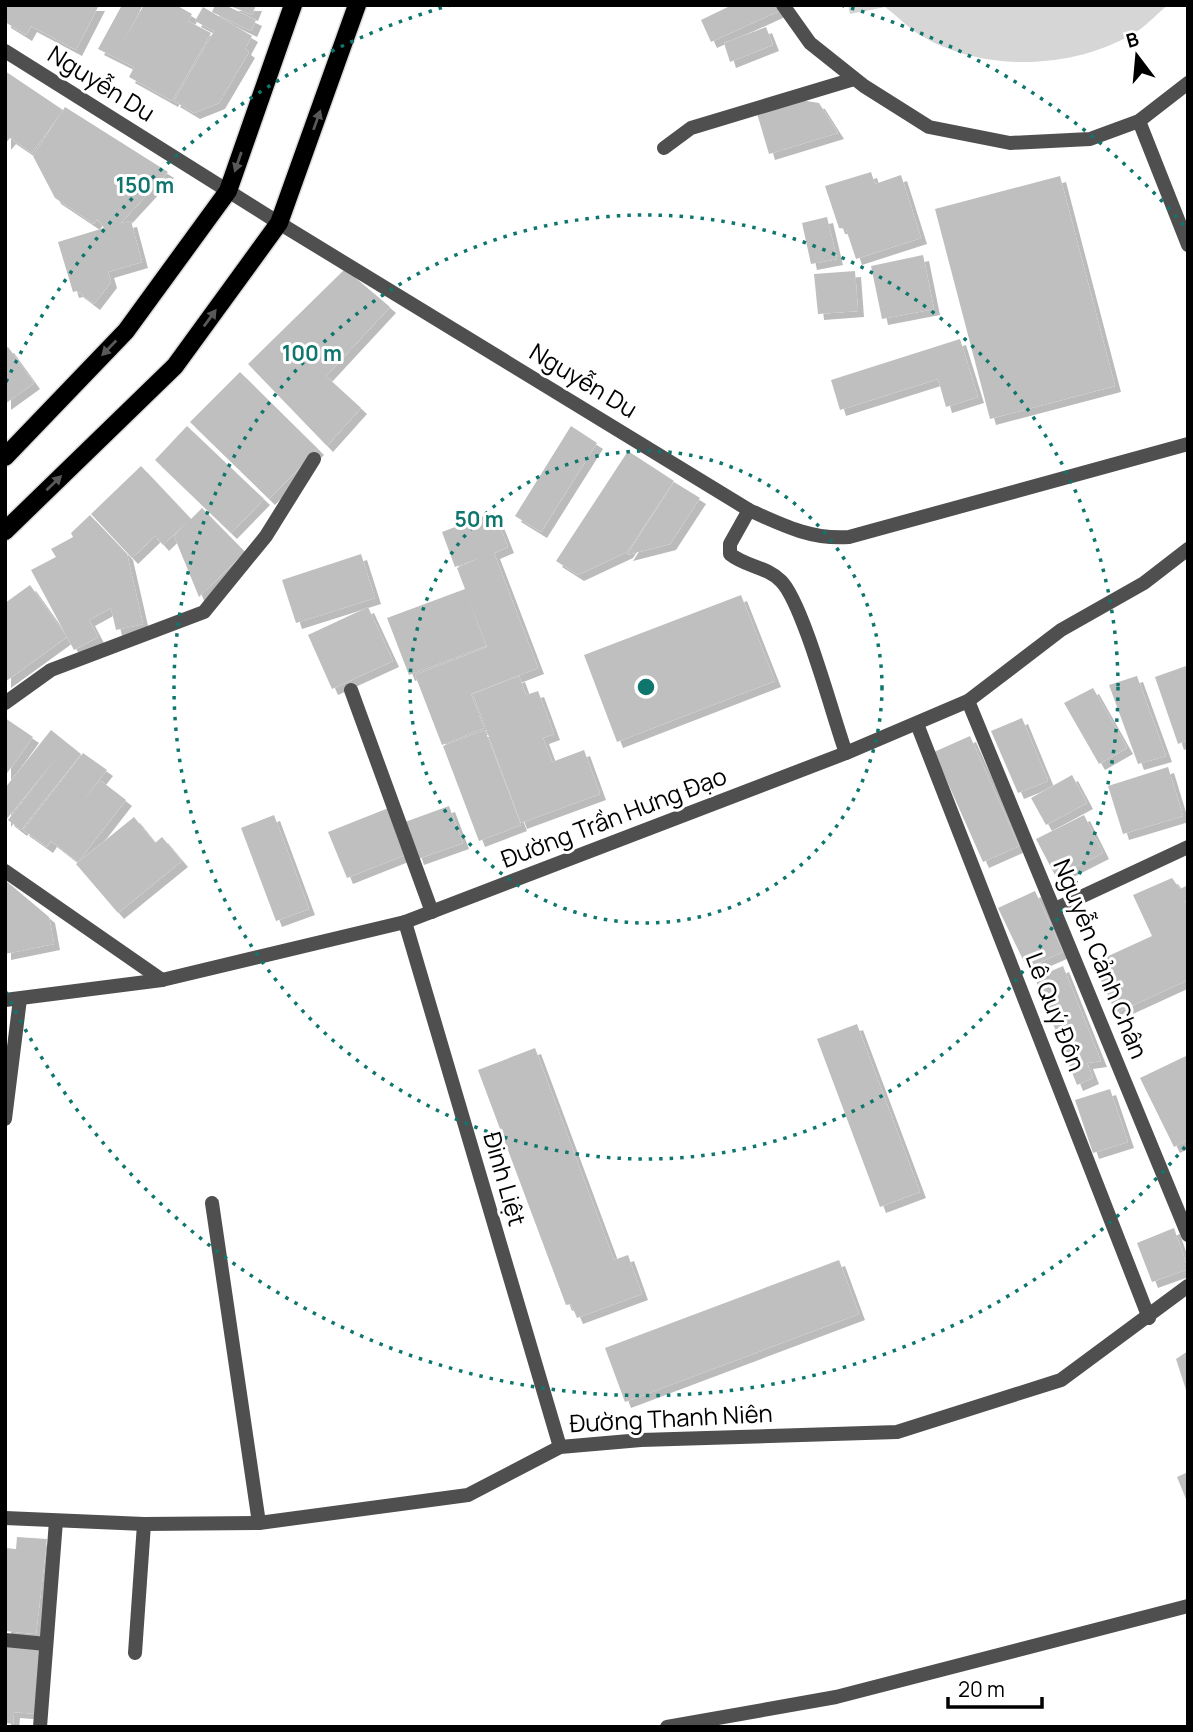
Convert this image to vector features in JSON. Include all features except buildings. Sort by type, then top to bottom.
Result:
[{"type":"main road","points":[[5,457],[125,331],[228,191],[293,5]]},
{"type":"main road","points":[[5,531],[175,366],[279,223],[357,5]]},
{"type":"street","points":[[783,5],[810,43],[854,79],[929,127],[1010,143],[1090,139],[1139,121],[1188,83]]},
{"type":"street","name":"Nguyễn Du","points":[[5,51],[279,223],[749,510],[824,539],[849,537],[1188,444]]},
{"type":"street","points":[[664,148],[691,128],[854,79]]},
{"type":"street","points":[[1139,121],[1188,245]]},
{"type":"street","points":[[5,704],[51,670],[204,612],[266,536],[314,459]]},
{"type":"street","points":[[749,510],[730,544],[730,554],[738,560],[765,568],[791,592],[846,752]]},
{"type":"street","name":"Đường Trần Hưng Đạo","points":[[13,1000],[162,980],[405,922],[432,912],[846,752],[968,701],[1061,631],[1144,583],[1188,549]]},
{"type":"street","points":[[351,690],[432,912]]},
{"type":"street","name":"Nguyễn Cảnh Chân","points":[[968,701],[1188,1235]]},
{"type":"street","name":"Lê Quý Đôn","points":[[917,723],[1149,1318]]},
{"type":"street","points":[[1055,909],[1188,847]]},
{"type":"street","points":[[5,871],[162,980]]},
{"type":"street","name":"Đinh Liệt","points":[[405,922],[560,1447]]},
{"type":"street","points":[[5,1119],[13,1000]]},
{"type":"street","points":[[212,1203],[259,1523]]},
{"type":"street","name":"Đường Thanh Niên","points":[[5,1518],[144,1524],[259,1523],[468,1495],[560,1447],[642,1440],[897,1432],[1061,1380],[1149,1318],[1188,1286]]},
{"type":"street","points":[[40,1727],[56,1521]]},
{"type":"street","points":[[135,1653],[144,1524]]},
{"type":"street","points":[[667,1727],[836,1697],[1188,1606]]},
{"type":"street","points":[[5,1640],[46,1644]]},
{"type":"shaded area","points":[[848,5],[1168,5],[1139,30],[1114,44],[1057,60],[1027,62],[967,55],[939,45],[914,31],[885,7],[850,14]]}]
